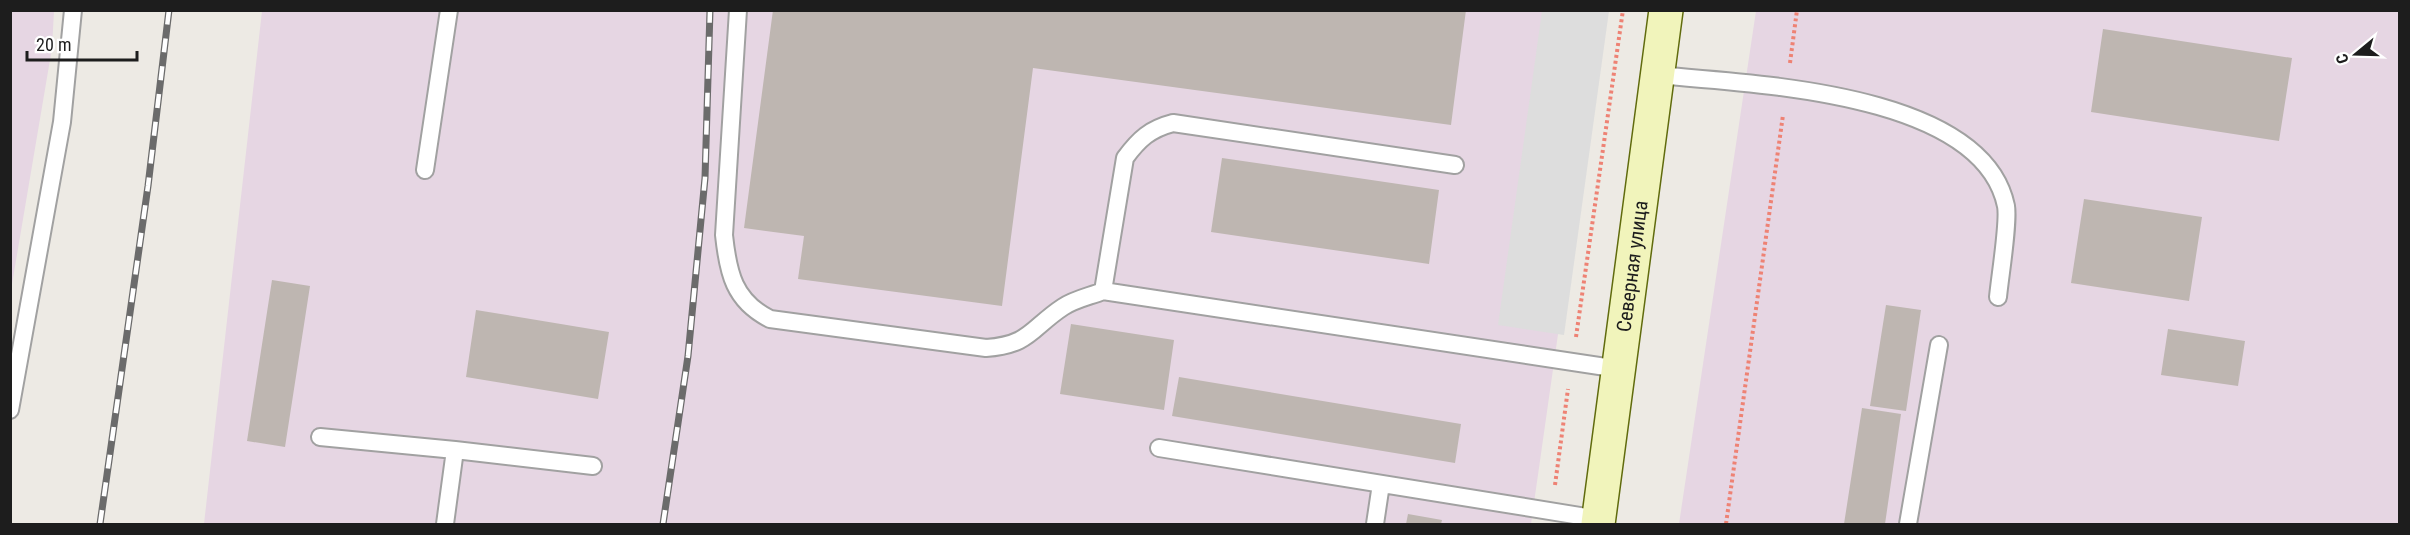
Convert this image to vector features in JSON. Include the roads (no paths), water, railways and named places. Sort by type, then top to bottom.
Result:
[{"type":"main road","name":"Северная улица","points":[[1599,522],[1666,10]]},
{"type":"lane","points":[[10,410],[62,122],[73,10]]},
{"type":"lane","points":[[425,170],[449,10]]},
{"type":"lane","points":[[738,10],[724,236],[727,269],[741,297],[756,312],[770,319],[986,348],[1008,347],[1028,338],[1065,305],[1103,291],[1619,369]]},
{"type":"lane","points":[[1658,75],[1786,87],[1902,111],[1939,127],[1970,150],[1996,178],[2006,207],[1998,297]]},
{"type":"lane","points":[[1103,291],[1125,159],[1137,141],[1154,128],[1173,123],[1455,165]]},
{"type":"lane","points":[[1908,525],[1939,345]]},
{"type":"lane","points":[[320,437],[592,466]]},
{"type":"lane","points":[[1160,448],[1551,511],[1599,522]]},
{"type":"lane","points":[[445,525],[455,450]]},
{"type":"lane","points":[[1375,525],[1382,484]]},
{"type":"railway","points":[[100,524],[148,186],[169,10]]},
{"type":"railway","points":[[663,524],[688,356],[705,178],[710,10]]}]
